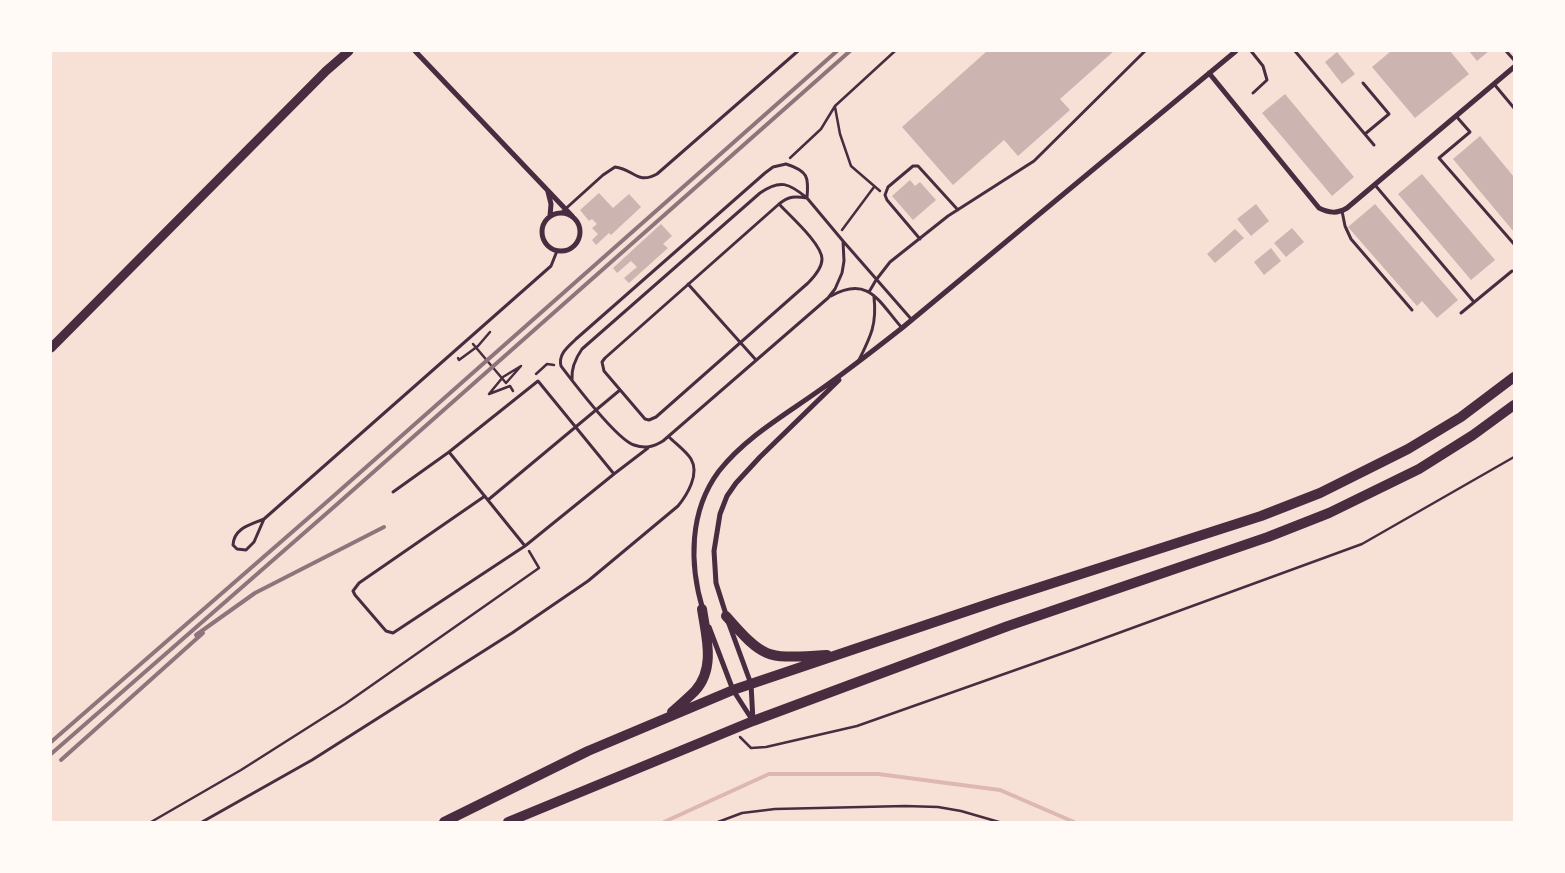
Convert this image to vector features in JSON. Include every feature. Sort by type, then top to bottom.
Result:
[{"type":"main road","points":[[326,71],[339,51]]},
{"type":"main road","points":[[51,348],[326,71],[349,51]]},
{"type":"main road","points":[[444,822],[588,751],[733,690],[1261,516],[1312,496],[1380,465],[1408,449],[1461,417],[1514,377]]},
{"type":"main road","points":[[508,822],[753,721],[1008,626],[1329,513],[1419,468],[1473,435],[1514,405]]},
{"type":"main road","points":[[667,717],[697,689],[708,668],[709,658],[702,609]]},
{"type":"main road","points":[[726,616],[758,650],[770,655],[779,657],[840,654]]},
{"type":"street","points":[[415,51],[580,226],[579,238],[572,248],[557,251],[546,244],[541,232],[545,220],[564,211]]},
{"type":"street","points":[[753,721],[751,684],[716,583],[714,551],[720,514],[727,496],[736,483],[760,457],[858,363],[1236,51]]},
{"type":"street","points":[[1209,73],[1319,208],[1332,212],[1342,211],[1514,67]]},
{"type":"street","points":[[543,186],[548,193],[551,204],[550,216]]},
{"type":"street","points":[[753,721],[733,690],[702,609],[696,586],[694,550],[696,528],[701,508],[709,486],[720,471],[748,442],[850,370]]},
{"type":"lane","points":[[564,211],[603,175],[615,167],[628,170],[643,178],[649,178],[656,174],[798,51]]},
{"type":"lane","points":[[870,292],[876,280],[890,262],[958,210],[1034,161],[1145,51]]},
{"type":"lane","points":[[1251,51],[1263,66],[1267,80],[1253,93]]},
{"type":"lane","points":[[1295,51],[1374,145]]},
{"type":"lane","points":[[1506,51],[1514,60]]},
{"type":"lane","points":[[1363,83],[1389,114],[1365,134]]},
{"type":"lane","points":[[1494,84],[1514,108]]},
{"type":"lane","points":[[1456,116],[1470,132],[1439,158],[1514,244]]},
{"type":"lane","points":[[648,448],[632,445],[624,440],[560,366],[559,360],[561,355],[576,339],[773,167],[786,164],[797,167],[809,182],[807,198]]},
{"type":"lane","points":[[920,239],[887,200],[885,195],[888,187],[913,166],[918,166],[958,210]]},
{"type":"lane","points":[[572,380],[571,371],[582,349],[760,193],[778,184],[787,184],[807,198],[912,320]]},
{"type":"lane","points":[[1374,185],[1474,302]]},
{"type":"lane","points":[[779,204],[817,245],[822,262],[813,278],[656,417],[649,420],[645,419],[604,371],[602,362],[779,204],[788,197],[807,198]]},
{"type":"lane","points":[[1342,211],[1345,226],[1351,238],[1412,310]]},
{"type":"lane","points":[[828,298],[835,289],[842,273],[844,261],[843,241]]},
{"type":"lane","points":[[264,519],[254,542],[246,550],[237,549],[233,545],[237,531],[264,519],[551,266],[557,251]]},
{"type":"lane","points":[[1461,313],[1512,271]]},
{"type":"lane","points":[[688,284],[756,360]]},
{"type":"lane","points":[[485,496],[359,583],[353,591],[386,631],[393,633],[525,546],[648,448],[663,442],[828,298],[842,290],[863,288],[874,296],[902,328]]},
{"type":"lane","points":[[858,363],[873,330],[874,296]]},
{"type":"lane","points":[[394,492],[449,452],[538,380],[614,474]]},
{"type":"lane","points":[[488,500],[620,390]]},
{"type":"lane","points":[[202,822],[312,760],[438,681],[588,581],[678,506],[686,495],[692,480],[694,465],[690,458],[669,437]]},
{"type":"lane","points":[[449,452],[525,546]]},
{"type":"path","points":[[783,165],[822,129],[835,106],[895,51]]},
{"type":"path","points":[[835,106],[840,134],[850,166],[885,195]]},
{"type":"path","points":[[838,235],[874,187]]},
{"type":"path","points":[[471,341],[506,383],[520,366],[503,377],[489,394],[510,386],[514,392],[520,387]]},
{"type":"path","points":[[534,376],[546,364],[560,366]]},
{"type":"path","points":[[732,730],[751,748],[766,748],[857,726],[1362,544],[1514,457]]},
{"type":"path","points":[[150,822],[241,770],[345,704],[539,568],[525,546]]},
{"type":"path","points":[[718,822],[742,813],[775,809],[906,806],[938,807],[961,811],[999,822]]},
{"type":"building","points":[[987,51],[1114,51],[1060,99],[1070,110],[1018,156],[1004,140],[953,185],[902,127]]},
{"type":"building","points":[[1391,51],[1450,51],[1469,74],[1415,118],[1372,67]]},
{"type":"building","points":[[1469,51],[1489,51],[1477,61]]},
{"type":"building","points":[[1337,52],[1355,74],[1342,84],[1325,62]]},
{"type":"building","points":[[1285,94],[1354,177],[1332,196],[1262,113]]},
{"type":"building","points":[[1480,136],[1514,177],[1514,232],[1453,159]]},
{"type":"building","points":[[1422,174],[1495,260],[1471,280],[1398,194]]},
{"type":"building","points":[[910,180],[915,186],[920,182],[936,200],[913,220],[892,196]]},
{"type":"building","points":[[599,193],[613,208],[629,194],[641,207],[611,235],[609,233],[596,245],[592,240],[598,234],[592,228],[597,224],[592,219],[589,221],[580,210]]},
{"type":"building","points":[[1256,204],[1269,221],[1251,236],[1237,219]]},
{"type":"building","points":[[1375,204],[1458,300],[1437,318],[1422,301],[1417,306],[1348,227]]},
{"type":"building","points":[[661,224],[672,236],[663,244],[668,248],[629,283],[624,278],[637,267],[631,261],[617,273],[613,268]]},
{"type":"building","points":[[1292,228],[1304,242],[1286,257],[1274,243]]},
{"type":"building","points":[[1235,229],[1244,238],[1215,263],[1207,254]]},
{"type":"building","points":[[1271,248],[1281,261],[1264,275],[1254,262]]},
{"type":"waterway","points":[[664,822],[769,774],[878,774],[1000,790],[1074,822]]},
{"type":"railway","points":[[51,742],[329,500],[837,51]]},
{"type":"railway","points":[[51,754],[850,51]]},
{"type":"railway","points":[[196,635],[255,593],[384,527]]},
{"type":"railway","points":[[61,760],[203,633]]}]
